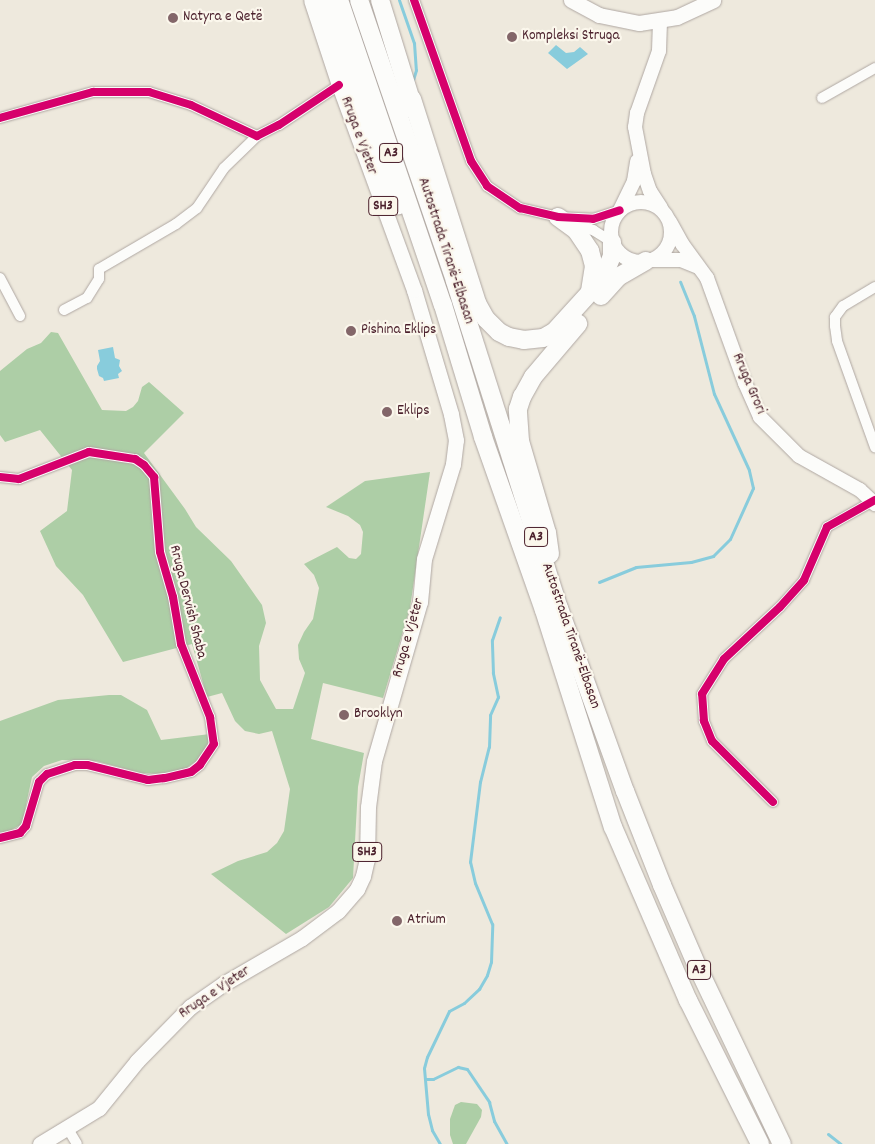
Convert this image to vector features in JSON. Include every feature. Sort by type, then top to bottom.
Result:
[{"type":"highway","points":[[323,0],[348,79],[374,149],[424,273],[443,305]]},
{"type":"highway","name":"Autostrada Tiranë-Elbasan","points":[[339,0],[443,305],[483,437],[544,610],[612,827],[688,1000],[760,1144]]},
{"type":"highway","name":"Autostrada Tiranë-Elbasan","points":[[359,0],[455,280],[549,579],[625,792],[698,968],[782,1144]]},
{"type":"highway","points":[[380,0],[474,296],[486,320],[499,332],[524,340],[543,338],[554,332],[566,322],[588,296],[608,268],[613,250],[612,242]]},
{"type":"highway","points":[[412,99],[455,280]]},
{"type":"highway","points":[[558,217],[576,230],[590,252],[594,273],[588,296]]},
{"type":"highway","points":[[549,579],[551,562],[547,533],[518,432],[518,409],[522,397],[546,361],[614,281],[623,273],[647,261]]},
{"type":"main road","name":"Rruga e Vjeter","points":[[40,1144],[68,1129],[98,1108],[137,1061],[190,1007],[223,984],[302,938],[330,917],[349,901],[363,876],[367,859],[368,808],[374,761],[420,602],[424,558],[452,464],[456,440],[452,414],[414,290],[339,85],[311,0]]},
{"type":"main road","points":[[571,0],[587,10],[615,20],[639,23],[660,22],[694,11],[713,0]]},
{"type":"main road","points":[[647,261],[656,258],[667,247],[671,232],[670,222],[646,182],[638,150],[635,122],[659,51],[660,22]]},
{"type":"main road","points":[[638,150],[634,181],[610,229],[612,242],[616,250],[626,258],[647,261],[681,260],[694,265],[704,273]]},
{"type":"main road","points":[[620,210],[630,204],[640,202],[651,203],[661,208]]},
{"type":"main road","name":"Rruga Grori","points":[[670,222],[683,245],[704,273],[745,383],[760,417],[799,456],[860,490],[875,502]]},
{"type":"street","points":[[414,0],[478,173],[487,186],[520,208],[558,217],[593,230],[612,242]]},
{"type":"street","points":[[822,98],[875,68]]},
{"type":"street","points":[[64,310],[87,298],[100,279],[99,269],[176,224],[197,208],[224,168],[257,136],[279,125],[339,85]]},
{"type":"street","points":[[0,118],[93,92],[149,92],[191,105],[257,136]]},
{"type":"street","points":[[558,217],[587,219],[606,216],[620,210]]},
{"type":"street","points":[[0,278],[20,316]]},
{"type":"street","points":[[875,287],[843,306],[835,317],[835,326],[837,341],[875,447]]},
{"type":"street","name":"Rruga Dervish Shaba","points":[[0,477],[19,479],[89,452],[135,458],[154,477],[160,552],[173,597],[181,644],[210,717],[214,744],[200,765],[191,772],[164,778],[148,780],[87,765],[74,765],[47,774],[39,782],[26,826],[20,833],[0,838]]},
{"type":"street","points":[[773,802],[712,740],[704,721],[702,694],[724,659],[780,607],[804,580],[828,527],[875,502]]},
{"type":"street","points":[[68,1129],[77,1144]]},
{"type":"green space","points":[[51,332],[58,333],[102,410],[126,411],[133,407],[138,401],[142,387],[149,382],[184,413],[144,453],[196,527],[231,561],[262,605],[266,623],[259,646],[260,680],[276,709],[293,709],[305,673],[299,659],[298,645],[313,619],[319,588],[314,575],[304,564],[337,547],[349,558],[356,559],[361,554],[363,532],[360,525],[348,516],[326,507],[365,481],[430,472],[410,608],[383,698],[323,683],[311,739],[364,753],[358,787],[353,878],[329,907],[286,934],[211,874],[238,861],[267,852],[277,843],[284,831],[290,789],[272,731],[259,734],[245,731],[235,721],[222,693],[207,697],[192,644],[123,662],[83,595],[56,566],[40,531],[67,511],[72,470],[40,430],[5,442],[0,435],[0,371],[27,349],[41,343]]},
{"type":"green space","points":[[121,695],[147,710],[161,740],[210,734],[210,745],[202,757],[182,771],[161,774],[141,773],[96,761],[62,760],[44,766],[32,777],[22,824],[6,833],[0,832],[0,721],[58,700]]},
{"type":"green space","points":[[461,1102],[477,1104],[482,1110],[481,1117],[466,1144],[453,1144],[450,1135],[450,1119],[455,1105]]},
{"type":"water","points":[[556,45],[566,53],[574,52],[580,47],[588,54],[567,69],[548,53]]},
{"type":"water","points":[[113,347],[115,358],[120,360],[119,366],[122,371],[118,374],[119,378],[104,381],[99,376],[97,369],[100,361],[98,350]]},
{"type":"waterway","points":[[399,0],[414,43],[416,70],[413,80]]},
{"type":"waterway","points":[[599,582],[636,567],[691,562],[713,556],[730,539],[753,488],[749,470],[714,394],[694,316],[680,282]]},
{"type":"waterway","points":[[440,1144],[432,1130],[428,1114],[424,1068],[427,1057],[449,1011],[464,1003],[479,989],[487,975],[491,962],[492,924],[475,883],[470,862],[480,782],[489,747],[490,715],[498,697],[493,673],[492,640],[500,617]]},
{"type":"waterway","points":[[425,1079],[433,1079],[458,1067],[467,1069],[489,1102],[494,1121],[507,1144]]},
{"type":"waterway","points":[[828,1134],[841,1144]]},
{"type":"cycle path","points":[[414,0],[471,161],[487,186],[520,208],[558,217],[593,219],[620,210]]},
{"type":"cycle path","points":[[0,118],[93,92],[149,92],[191,105],[257,136],[279,125],[339,85]]},
{"type":"cycle path","points":[[0,477],[19,479],[89,452],[135,459],[144,465],[154,477],[160,552],[173,597],[181,644],[210,717],[214,744],[200,765],[191,772],[164,778],[148,780],[87,765],[75,765],[47,774],[39,782],[26,826],[20,833],[0,838]]},
{"type":"cycle path","points":[[773,802],[712,741],[704,721],[702,694],[724,659],[780,607],[804,580],[827,527],[875,500]]},
{"type":"place","name":"Natyra e Qetë","points":[[173,18]]},
{"type":"place","name":"Kompleksi Struga","points":[[512,37]]},
{"type":"place","name":"Pishina Eklips","points":[[351,331]]},
{"type":"place","name":"Eklips","points":[[387,412]]},
{"type":"place","name":"Brooklyn","points":[[344,715]]},
{"type":"place","name":"Atrium","points":[[397,921]]}]
